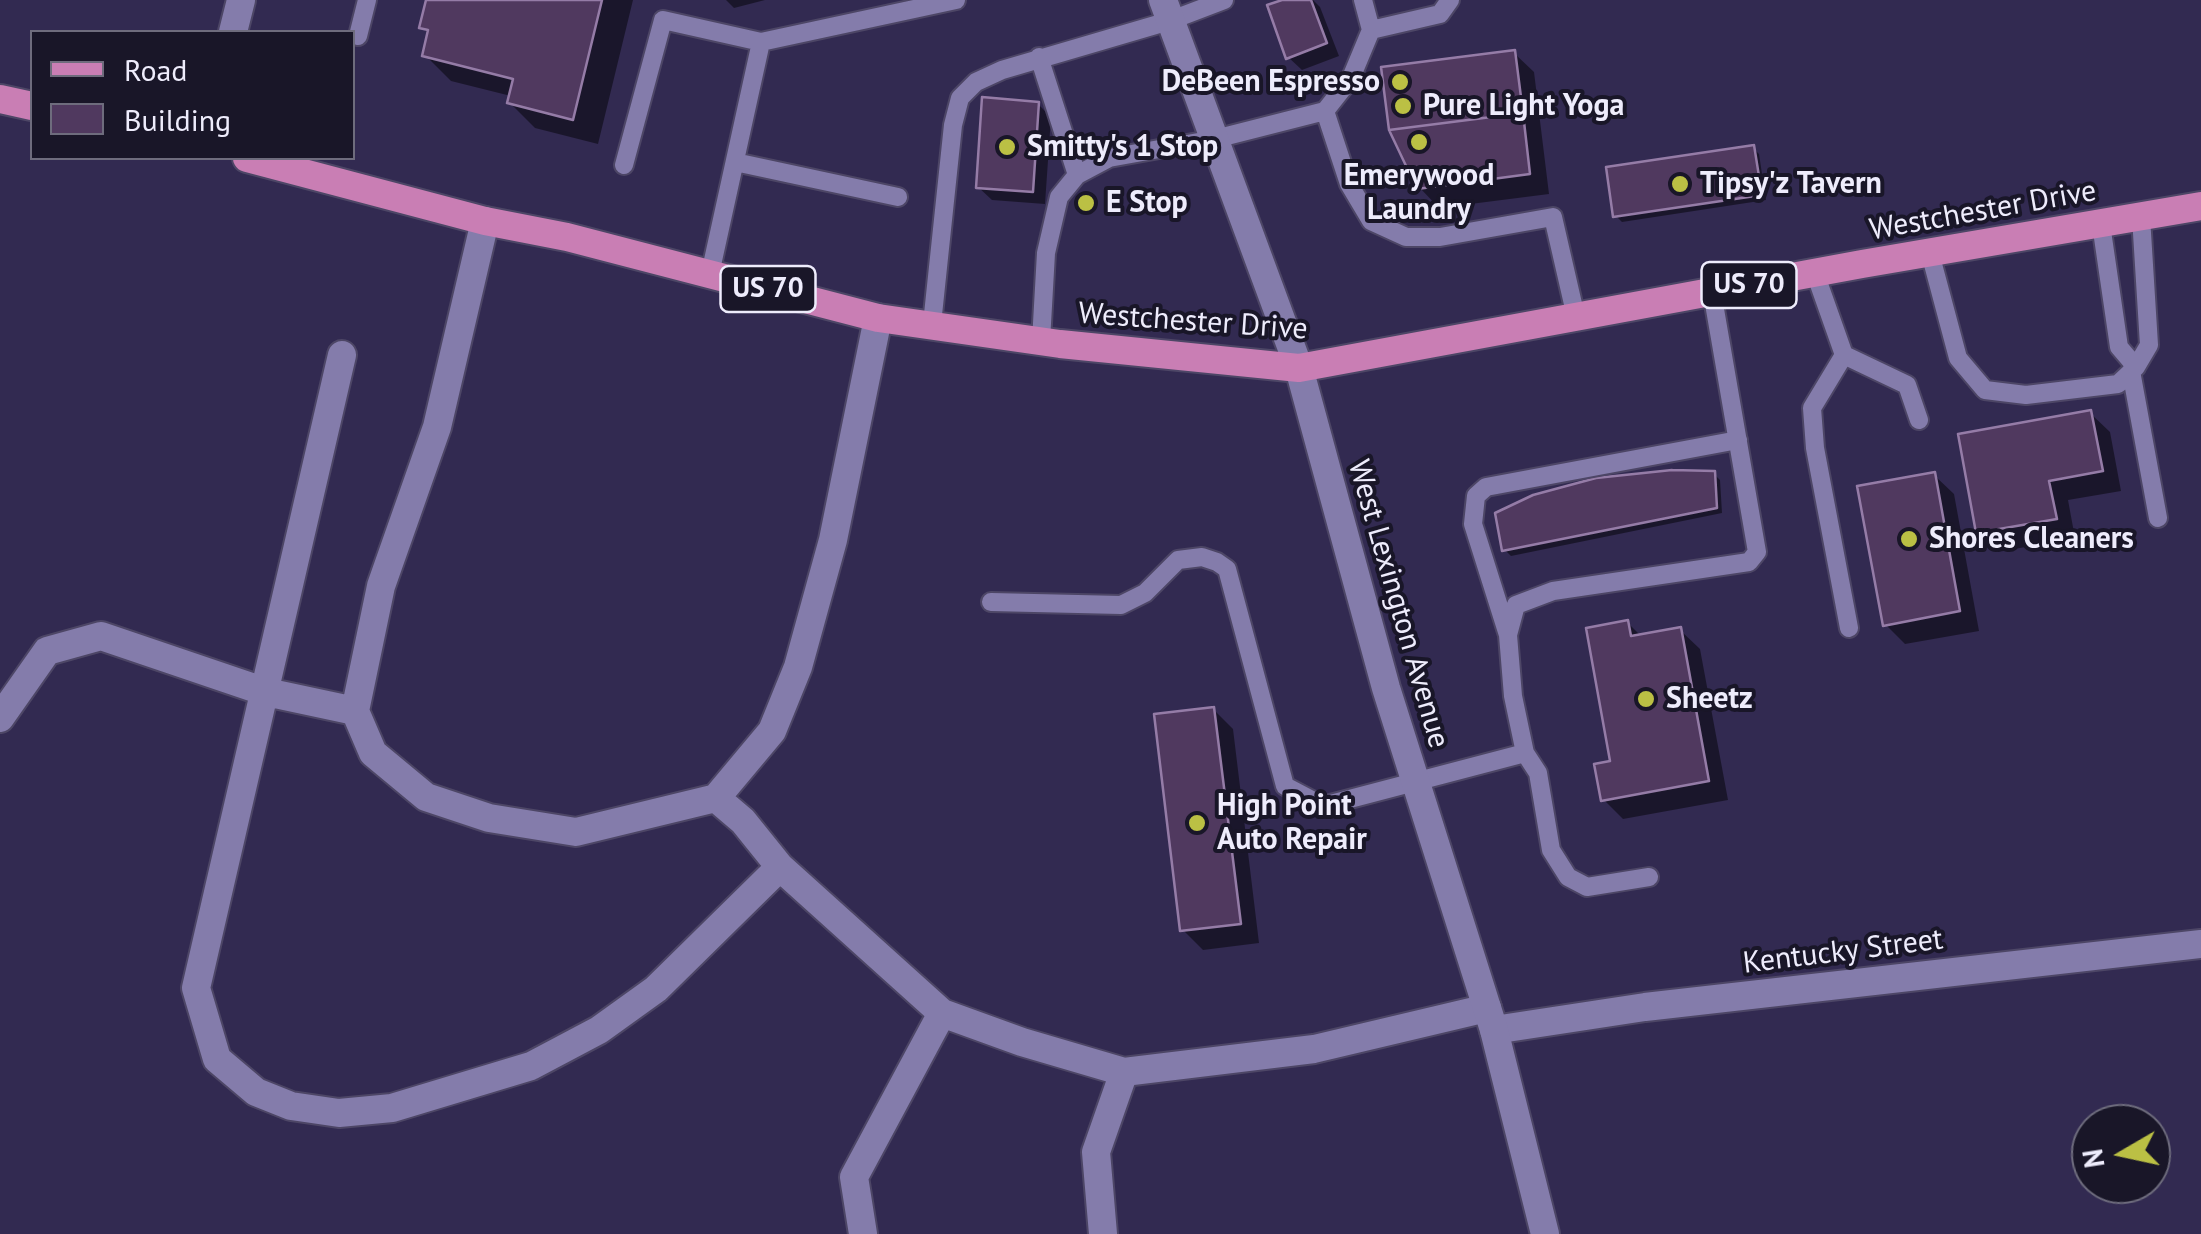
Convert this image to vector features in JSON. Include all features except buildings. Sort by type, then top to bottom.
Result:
[{"type":"main road","points":[[0,99],[30,106]]},
{"type":"main road","name":"Westchester Drive","points":[[255,160],[878,318],[1041,341],[1298,368],[2201,206]]},
{"type":"street","points":[[234,30],[241,0]]},
{"type":"street","name":"West Lexington Avenue","points":[[1166,10],[1298,368],[1386,688],[1490,1019],[1545,1234]]},
{"type":"street","points":[[486,221],[437,428],[380,586],[355,711],[373,752],[426,797],[489,818],[576,832],[716,798],[772,731],[798,667],[833,540],[878,318]]},
{"type":"street","points":[[342,355],[196,988],[217,1059],[256,1092],[290,1106],[339,1113],[392,1108],[531,1066],[599,1030],[656,989],[780,867]]},
{"type":"street","points":[[0,718],[47,651],[101,636],[266,692],[355,711]]},
{"type":"street","points":[[716,798],[743,822],[780,867],[942,1013],[1124,1072],[1096,1152],[1103,1234]]},
{"type":"street","name":"Kentucky Street","points":[[1124,1072],[1314,1049],[1490,1019],[1645,1007],[2201,944]]},
{"type":"street","points":[[863,1234],[854,1177],[942,1013]]},
{"type":"lane","points":[[358,36],[367,0]]},
{"type":"lane","points":[[624,164],[663,20],[761,42],[956,0]]},
{"type":"lane","points":[[932,324],[953,125],[960,98],[976,82],[1039,57],[1166,10],[1224,0]]},
{"type":"lane","points":[[1041,341],[1046,253],[1059,198],[1077,174],[1108,158],[1215,139],[1325,111],[1351,78],[1371,30],[1362,0]]},
{"type":"lane","points":[[1371,30],[1440,14],[1450,0]]},
{"type":"lane","points":[[710,274],[761,42]]},
{"type":"lane","points":[[1039,57],[1077,174]]},
{"type":"lane","points":[[1325,111],[1349,184],[1370,221],[1406,237],[1440,237],[1552,217],[1576,317]]},
{"type":"lane","points":[[735,162],[898,196]]},
{"type":"lane","points":[[1930,252],[1958,358],[1985,390],[2026,395],[2118,384],[2148,345],[2141,217]]},
{"type":"lane","points":[[2101,224],[2119,347],[2133,369],[2158,518]]},
{"type":"lane","points":[[1814,273],[1844,356],[1907,385],[1918,420]]},
{"type":"lane","points":[[1508,636],[1516,605],[1553,591],[1750,562],[1758,552],[1712,292]]},
{"type":"lane","points":[[1844,356],[1812,408],[1814,448],[1849,628]]},
{"type":"lane","points":[[1649,877],[1587,887],[1568,877],[1551,850],[1538,774],[1525,753],[1513,696],[1508,636],[1474,524],[1476,496],[1486,487],[1738,440]]},
{"type":"lane","points":[[992,602],[1121,605],[1146,593],[1178,560],[1202,557],[1217,562],[1227,569],[1285,786],[1323,806],[1525,753]]},
{"type":"place","name":"DeBeen Espresso","points":[[1400,82]]},
{"type":"place","name":"Pure Light Yoga","points":[[1403,106]]},
{"type":"place","name":"Emerywood Laundry","points":[[1419,142]]},
{"type":"place","name":"Smitty's 1 Stop","points":[[1007,147]]},
{"type":"place","name":"Tipsy'z Tavern","points":[[1680,184]]},
{"type":"place","name":"E Stop","points":[[1086,203]]},
{"type":"place","name":"Shores Cleaners","points":[[1909,539]]},
{"type":"place","name":"Sheetz","points":[[1646,699]]},
{"type":"place","name":"High Point Auto Repair","points":[[1197,823]]}]
